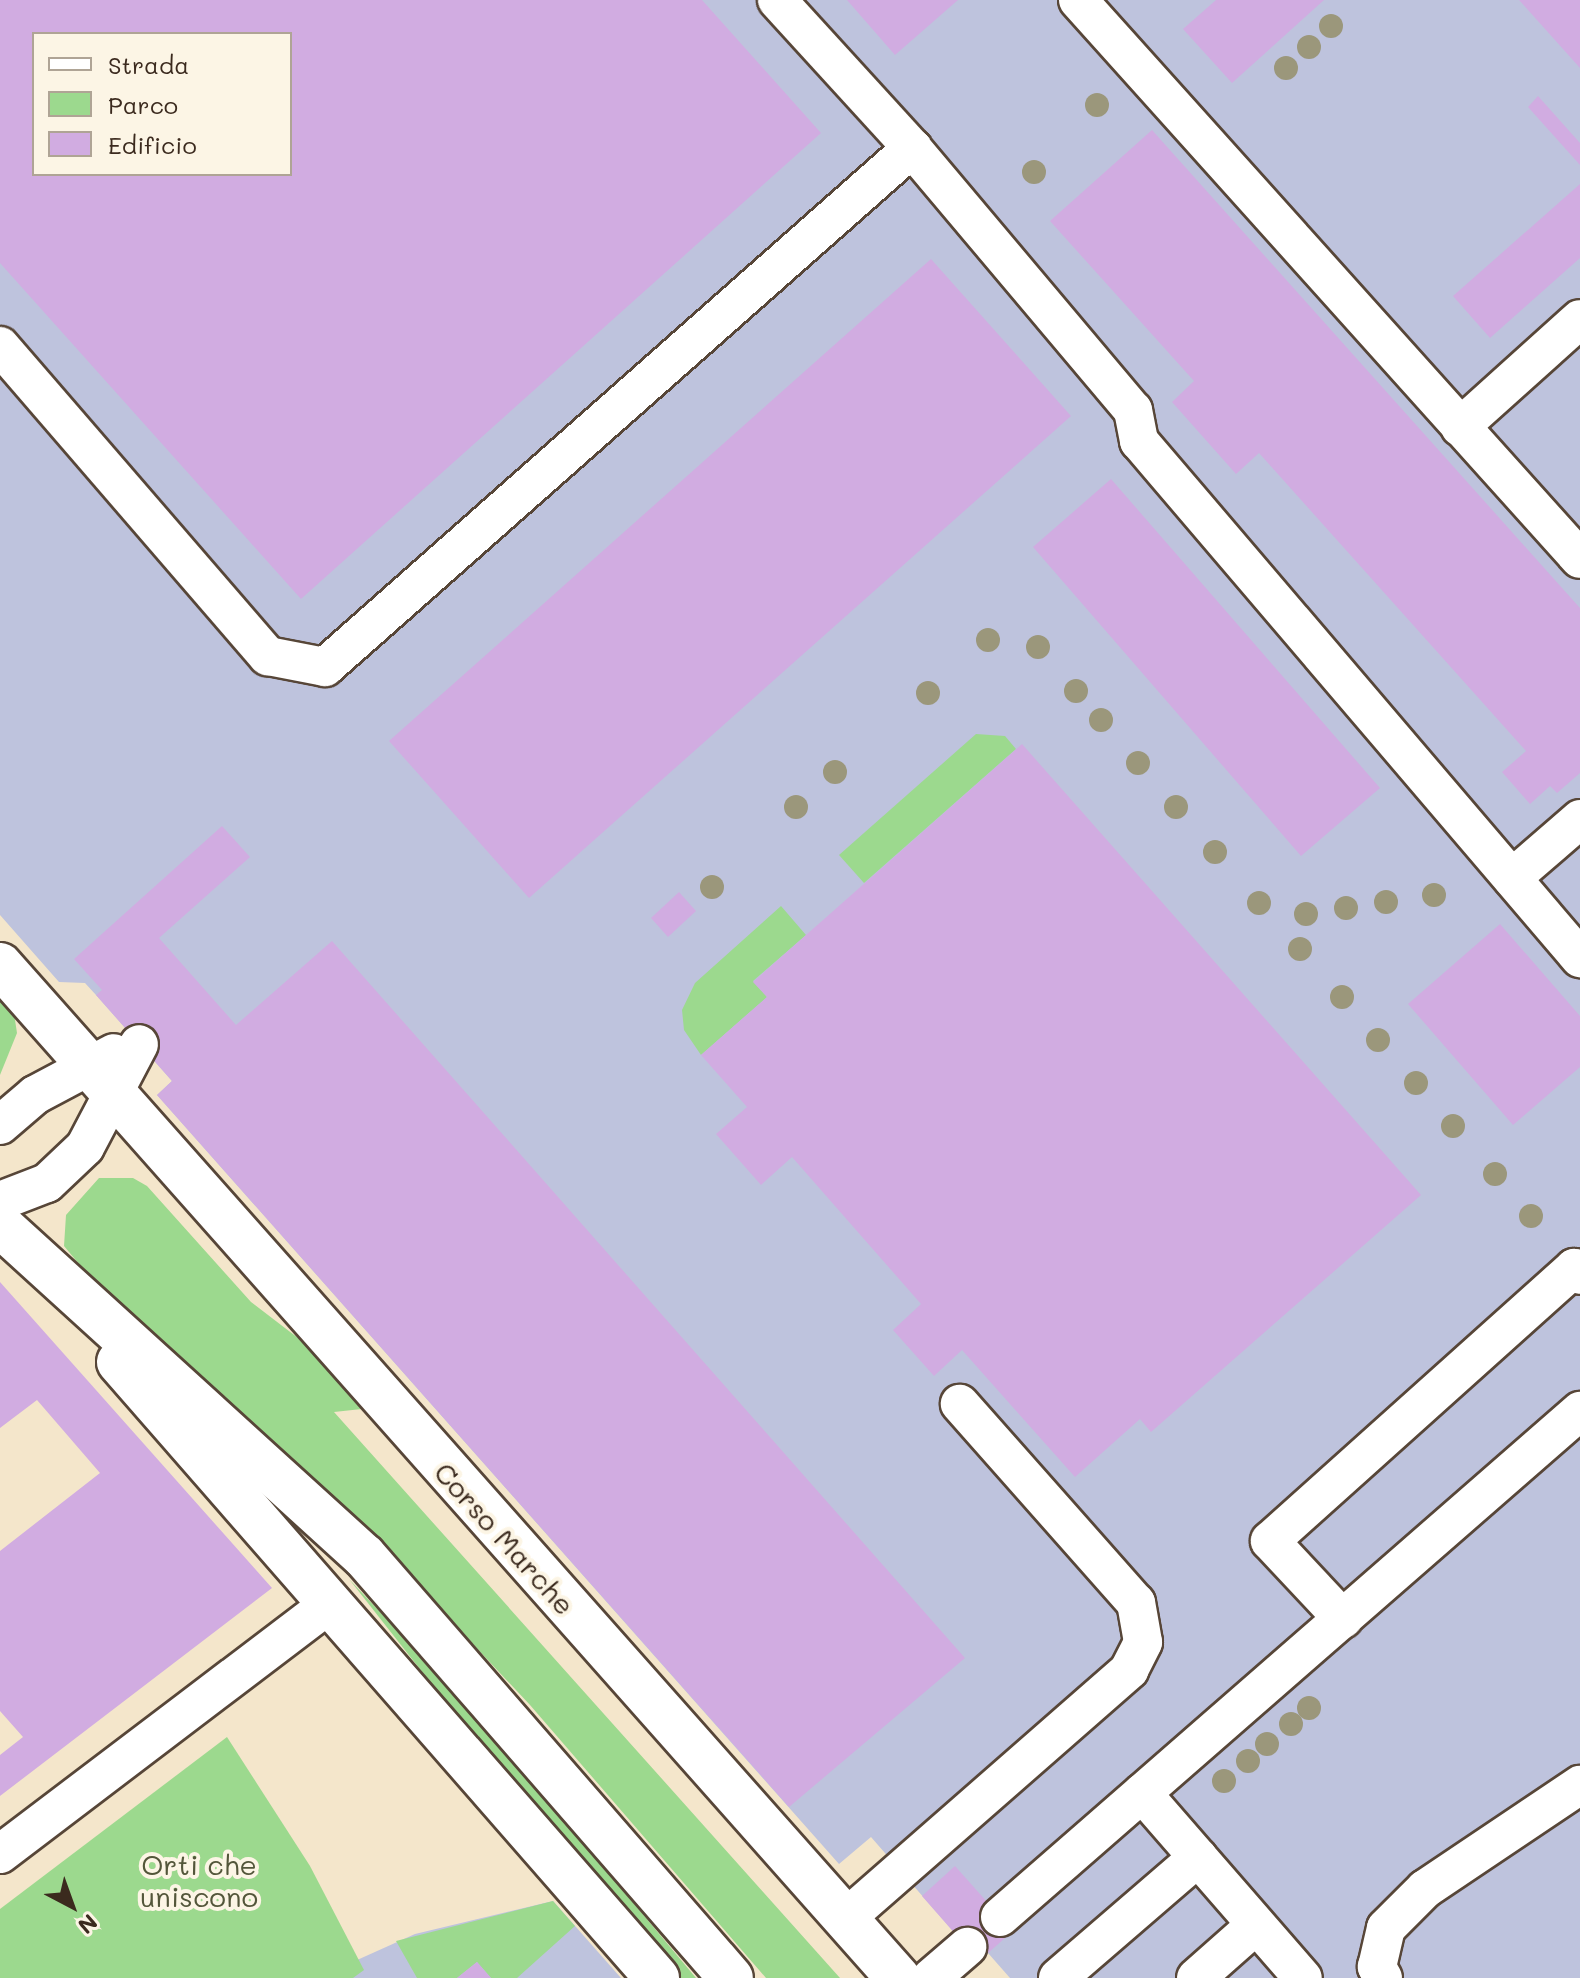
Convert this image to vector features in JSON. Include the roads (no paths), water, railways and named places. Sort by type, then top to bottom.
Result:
[{"type":"main road","name":"Corso Marche","points":[[0,965],[898,1978]]},
{"type":"main road","points":[[0,1225],[48,1275],[328,1605],[657,1978]]},
{"type":"main road","points":[[48,1275],[364,1556],[731,1978]]},
{"type":"street","points":[[777,0],[912,148],[1133,410],[1139,441],[1580,958]]},
{"type":"street","points":[[1078,0],[1580,559]]},
{"type":"street","points":[[0,346],[268,656],[325,667],[912,148]]},
{"type":"street","points":[[1460,427],[1580,319]]},
{"type":"street","points":[[1512,878],[1580,819]]},
{"type":"street","points":[[0,1125],[87,1064]]},
{"type":"street","points":[[0,1201],[47,1183],[85,1147],[115,1097]]},
{"type":"street","points":[[1343,1619],[1270,1541],[1574,1268],[1580,1275]]},
{"type":"street","points":[[845,1919],[1129,1670],[1143,1642],[1136,1603],[960,1404]]},
{"type":"street","points":[[1000,1917],[1580,1411]]},
{"type":"street","points":[[0,1854],[328,1605]]},
{"type":"street","points":[[1383,1978],[1377,1967],[1386,1928],[1425,1889],[1580,1785]]},
{"type":"street","points":[[1142,1793],[1303,1978]]},
{"type":"street","points":[[1058,1978],[1198,1857]]},
{"type":"street","points":[[1196,1978],[1256,1925]]},
{"type":"street","points":[[931,1978],[967,1947]]},
{"type":"park label","name":"Orti che uniscono","points":[[199,1880]]}]
